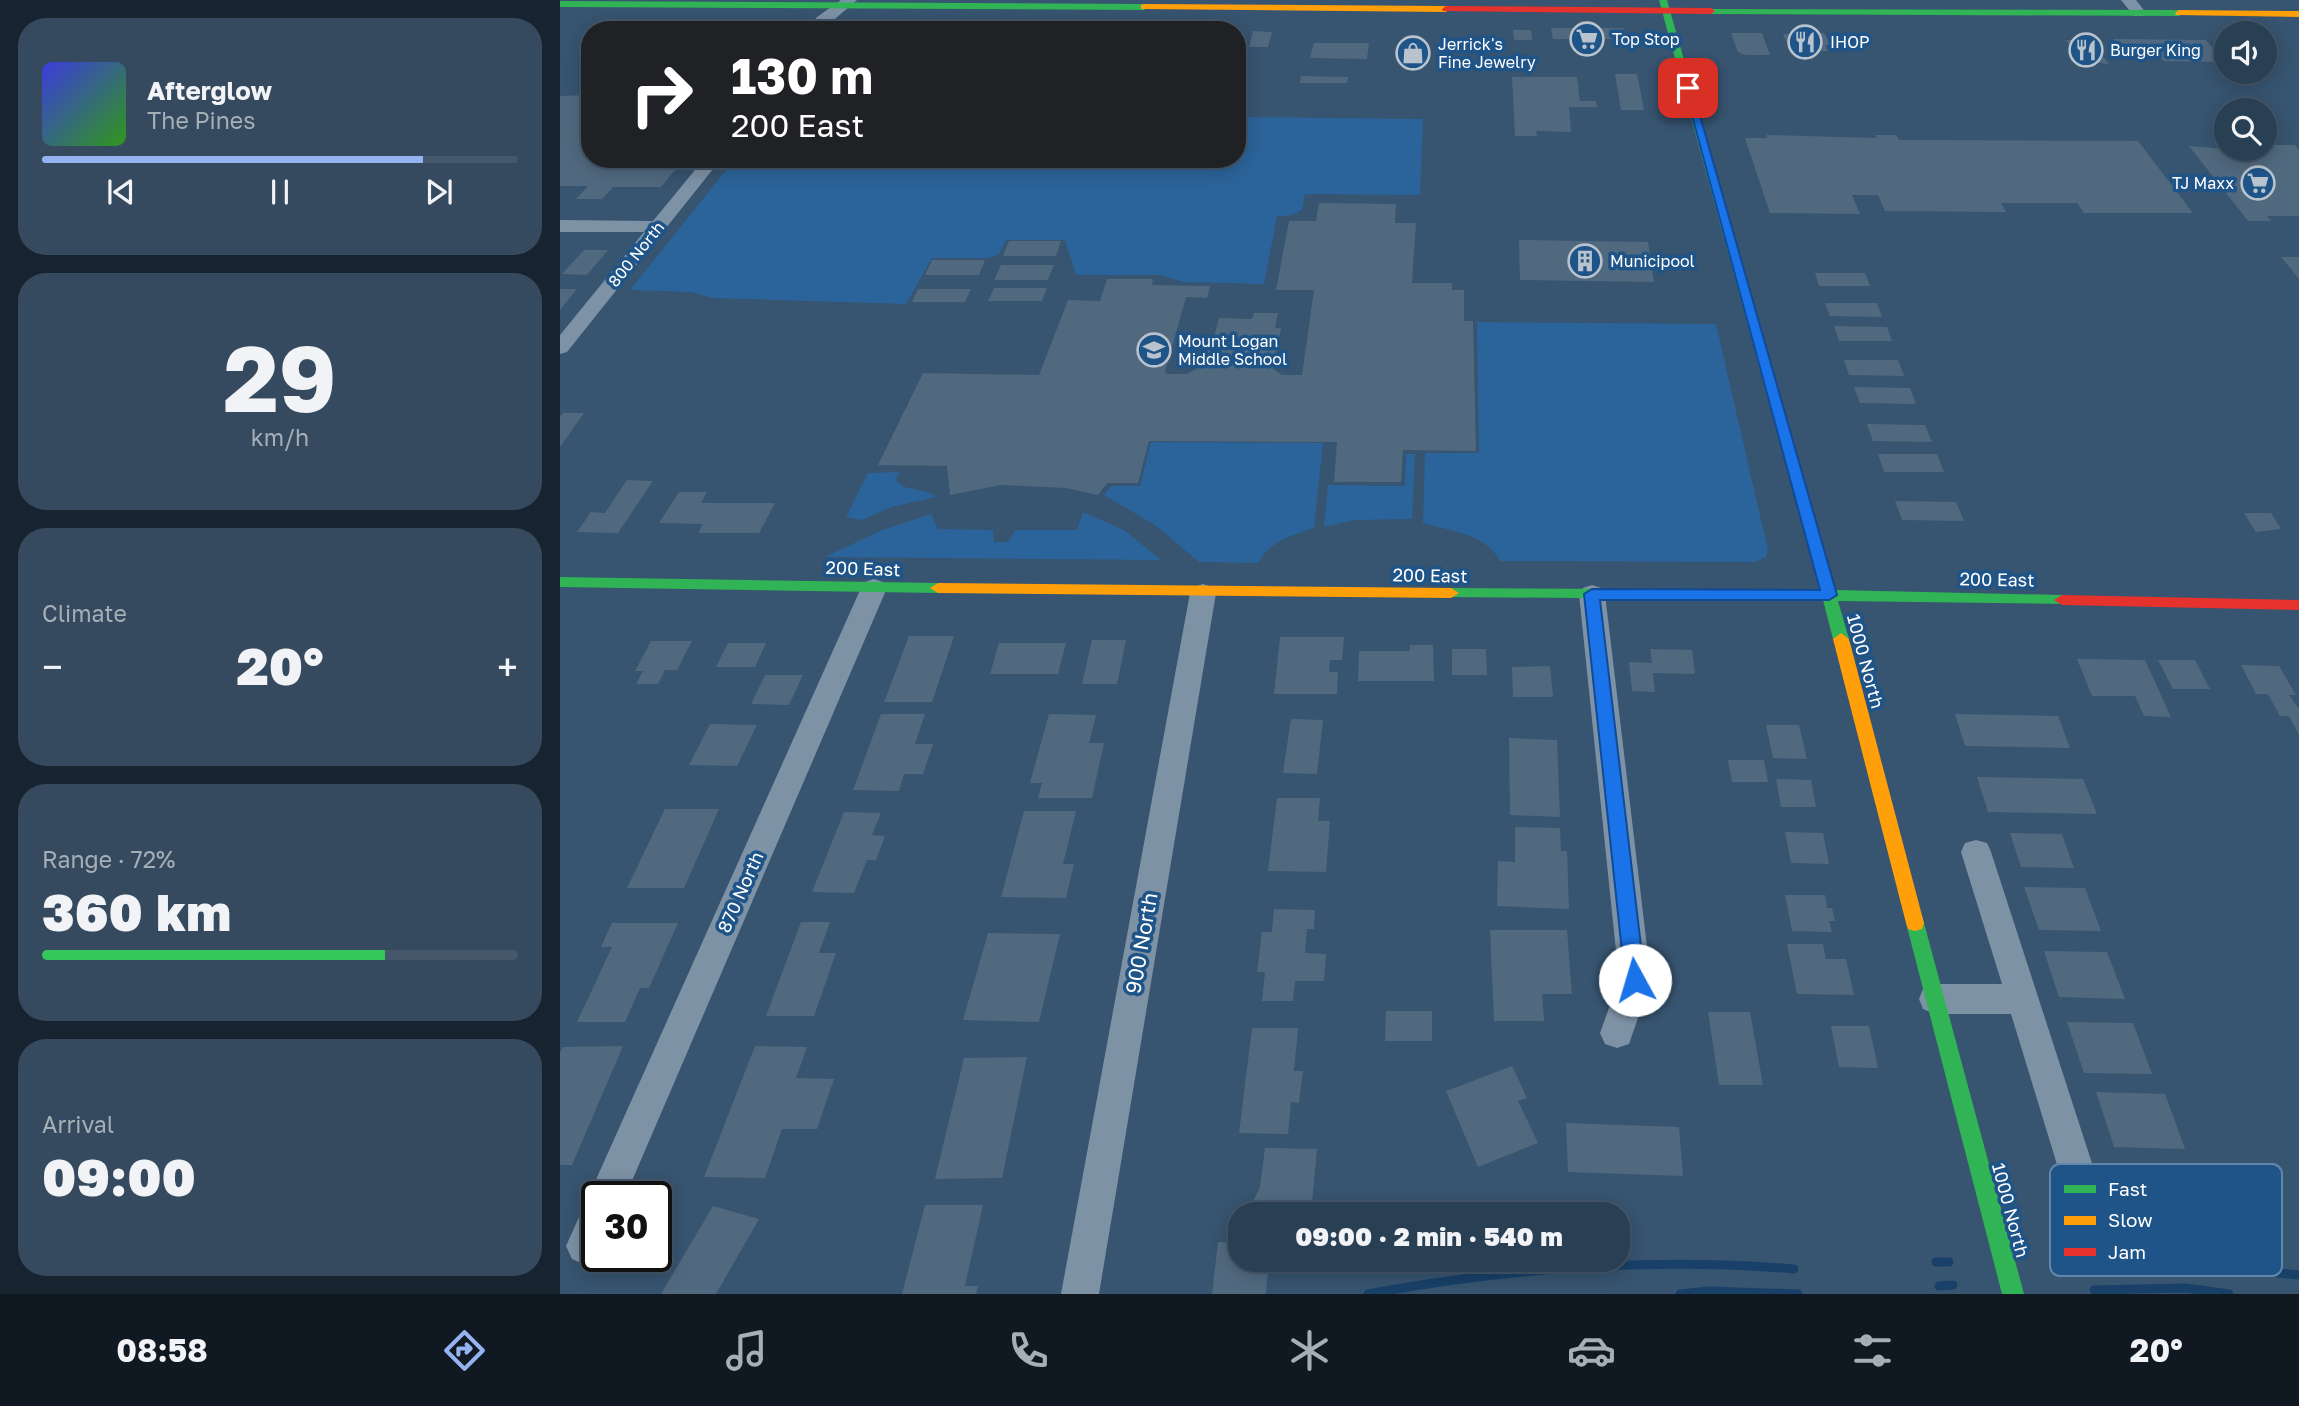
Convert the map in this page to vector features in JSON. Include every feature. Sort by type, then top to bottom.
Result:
[{"type":"main road","points":[[560,4],[1665,5],[2299,14]]},
{"type":"main road","name":"1000 North","points":[[1665,5],[1829,595],[2013,1294]]},
{"type":"main road","name":"200 East","points":[[560,582],[1203,593],[1829,595],[2299,605]]},
{"type":"street","points":[[2128,0],[2139,13]]},
{"type":"street","points":[[825,21],[846,3]]},
{"type":"street","name":"800 North","points":[[561,346],[706,168]]},
{"type":"street","points":[[560,226],[658,227]]},
{"type":"street","name":"870 North","points":[[614,1181],[874,588]]},
{"type":"street","name":"900 North","points":[[1080,1294],[1203,593]]},
{"type":"street","points":[[1592,594],[1635,980],[1617,1034]]},
{"type":"street","points":[[1976,852],[2074,1164]]},
{"type":"street","points":[[1936,999],[2022,999]]},
{"type":"shaded area","points":[[1246,117],[1423,119],[1420,195],[1305,194],[1302,210],[1288,216],[1277,216],[1264,284],[1184,282],[1161,275],[1076,275],[1065,240],[1006,240],[999,254],[989,258],[932,258],[906,304],[713,298],[691,292],[630,290],[728,168],[1246,168]]},
{"type":"shaded area","points":[[1477,322],[1716,324],[1768,550],[1766,557],[1755,562],[1500,561],[1494,552],[1477,539],[1423,523],[1425,453],[1479,453]]},
{"type":"shaded area","points":[[1151,442],[1323,443],[1314,528],[1275,544],[1258,563],[1199,562],[1155,525],[1104,495],[1111,486],[1140,486]]},
{"type":"shaded area","points":[[1406,454],[1415,454],[1412,519],[1354,520],[1324,527],[1328,485],[1405,486]]},
{"type":"shaded area","points":[[899,472],[896,480],[900,484],[937,497],[891,507],[862,520],[846,517],[868,473]]},
{"type":"shaded area","points":[[1083,512],[1124,530],[1161,560],[825,557],[880,531],[931,514],[938,529],[993,530],[994,542],[1008,542],[1015,530],[1077,530]]},
{"type":"building","points":[[1551,28],[1623,28],[1626,39],[1598,39],[1600,46],[1576,46],[1575,39],[1553,39]]},
{"type":"building","points":[[1513,30],[1531,30],[1532,40],[1514,40]]},
{"type":"building","points":[[1253,31],[1272,32],[1268,47],[1249,47]]},
{"type":"building","points":[[1731,33],[1762,33],[1770,55],[1745,55],[1738,52]]},
{"type":"building","points":[[1806,33],[1824,33],[1831,45],[1825,45],[1828,51],[1790,51],[1783,34],[1807,35]]},
{"type":"building","points":[[2113,39],[2206,40],[2214,50],[2214,62],[2164,61],[2158,56],[2125,56]]},
{"type":"building","name":"Burger King","points":[[2066,40],[2090,40],[2109,64],[2081,61]]},
{"type":"building","points":[[1314,43],[1369,43],[1367,59],[1310,58]]},
{"type":"building","name":"Jerrick's Fine Jewelry","points":[[1401,46],[1425,46],[1426,59],[1401,59]]},
{"type":"building","points":[[1615,74],[1637,74],[1644,110],[1621,110]]},
{"type":"building","points":[[1301,76],[1348,77],[1347,83],[1300,83]]},
{"type":"building","points":[[1512,77],[1577,77],[1580,101],[1596,101],[1597,107],[1569,107],[1571,132],[1536,131],[1537,136],[1515,136]]},
{"type":"building","points":[[581,95],[581,168],[677,168],[661,187],[613,187],[602,199],[576,199],[588,186],[560,186],[560,96]]},
{"type":"building","points":[[1766,135],[1877,138],[1875,135],[1896,135],[1899,140],[2138,141],[2193,213],[2084,213],[2077,203],[2001,203],[2006,212],[1885,211],[1878,195],[1852,195],[1860,214],[1770,213],[1745,138],[1768,138]]},
{"type":"building","name":"TJ Maxx","points":[[2277,145],[2295,145],[2299,150],[2299,216],[2267,216],[2271,221],[2248,221],[2189,146],[2214,148],[2214,161],[2277,161]]},
{"type":"building","name":"Mount Logan Middle School","points":[[1319,203],[1396,204],[1395,223],[1416,223],[1412,283],[1452,283],[1452,290],[1464,290],[1464,321],[1473,321],[1476,451],[1403,450],[1401,482],[1334,482],[1337,442],[1149,441],[1138,483],[1107,483],[1098,495],[1066,488],[1001,485],[950,495],[947,466],[878,465],[923,373],[1039,375],[1068,300],[1100,301],[1107,279],[1153,279],[1152,285],[1210,286],[1207,298],[1186,297],[1165,372],[1168,374],[1187,374],[1200,367],[1207,336],[1214,337],[1219,318],[1252,319],[1254,313],[1278,313],[1275,328],[1281,328],[1273,369],[1282,375],[1302,375],[1314,290],[1276,290],[1289,221],[1316,221]]},
{"type":"building","name":"Municipool","points":[[1519,240],[1648,242],[1654,282],[1520,280]]},
{"type":"building","points":[[1009,241],[1061,241],[1056,256],[1003,256]]},
{"type":"building","points":[[584,250],[608,250],[587,275],[562,274]]},
{"type":"building","points":[[2281,257],[2299,257],[2299,279]]},
{"type":"building","points":[[932,260],[985,260],[979,275],[925,275]]},
{"type":"building","points":[[1001,265],[1054,265],[1048,280],[994,280]]},
{"type":"building","points":[[1815,273],[1865,273],[1870,286],[1819,286]]},
{"type":"building","points":[[994,288],[1047,288],[1042,301],[988,301]]},
{"type":"building","points":[[560,289],[577,289],[560,310]]},
{"type":"building","points":[[918,289],[971,289],[965,302],[912,302]]},
{"type":"building","points":[[1825,303],[1877,303],[1882,317],[1830,316]]},
{"type":"building","points":[[1834,326],[1887,327],[1892,341],[1839,341]]},
{"type":"building","points":[[1844,360],[1898,360],[1904,376],[1849,375]]},
{"type":"building","points":[[1854,387],[1910,388],[1916,404],[1860,403]]},
{"type":"building","points":[[563,413],[584,413],[560,447],[560,417]]},
{"type":"building","points":[[1867,424],[1925,425],[1932,442],[1873,441]]},
{"type":"building","points":[[1878,454],[1937,454],[1944,472],[1884,472]]},
{"type":"building","points":[[627,480],[653,481],[618,533],[577,532],[591,512],[605,513]]},
{"type":"building","points":[[679,492],[707,492],[701,503],[775,503],[759,533],[698,533],[703,524],[659,523]]},
{"type":"building","points":[[1895,501],[1956,502],[1964,521],[1902,520]]},
{"type":"building","points":[[2244,513],[2271,513],[2281,529],[2256,532]]},
{"type":"building","points":[[909,636],[954,636],[932,702],[884,702]]},
{"type":"building","points":[[1280,637],[1344,637],[1342,660],[1330,660],[1329,672],[1338,672],[1337,694],[1274,694]]},
{"type":"building","points":[[1092,640],[1126,640],[1117,684],[1082,684]]},
{"type":"building","points":[[651,641],[692,641],[677,670],[665,670],[658,684],[636,684],[643,671],[635,671]]},
{"type":"building","points":[[728,643],[766,643],[755,667],[716,667]]},
{"type":"building","points":[[999,643],[1066,643],[1058,674],[990,674]]},
{"type":"building","points":[[1410,645],[1433,645],[1434,681],[1358,681],[1359,651],[1410,651]]},
{"type":"building","points":[[1452,649],[1486,649],[1487,675],[1452,675]]},
{"type":"building","points":[[1650,649],[1692,650],[1695,674],[1653,673],[1655,692],[1632,691],[1629,662],[1652,663]]},
{"type":"building","points":[[2077,659],[2145,660],[2171,717],[2144,716],[2135,696],[2092,696]]},
{"type":"building","points":[[2158,660],[2195,660],[2210,689],[2173,689]]},
{"type":"building","points":[[2241,665],[2279,666],[2296,695],[2289,695],[2299,709],[2299,735],[2289,716],[2280,716],[2268,694],[2256,694]]},
{"type":"building","points":[[1550,666],[1553,697],[1513,697],[1512,667]]},
{"type":"building","points":[[765,675],[803,675],[789,705],[751,704]]},
{"type":"building","points":[[881,714],[925,714],[915,744],[933,744],[923,774],[904,774],[899,791],[853,790]]},
{"type":"building","points":[[1049,714],[1096,715],[1089,743],[1104,743],[1092,798],[1038,798],[1042,783],[1030,783]]},
{"type":"building","points":[[1955,714],[2058,716],[2070,748],[1965,746]]},
{"type":"building","points":[[1291,719],[1323,720],[1317,774],[1283,773]]},
{"type":"building","points":[[710,724],[757,725],[737,766],[689,765]]},
{"type":"building","points":[[1766,725],[1799,725],[1807,759],[1773,758]]},
{"type":"building","points":[[1509,738],[1557,740],[1560,817],[1510,815]]},
{"type":"building","points":[[1728,760],[1764,760],[1768,782],[1732,782]]},
{"type":"building","points":[[1977,777],[2083,779],[2097,814],[1988,812]]},
{"type":"building","points":[[1776,779],[1811,780],[1816,807],[1781,807]]},
{"type":"building","points":[[1277,798],[1320,798],[1318,821],[1330,821],[1326,872],[1268,871]]},
{"type":"building","points":[[665,809],[719,809],[684,888],[627,888]]},
{"type":"building","points":[[1024,811],[1076,811],[1063,864],[1074,864],[1066,898],[1001,897]]},
{"type":"building","points":[[844,812],[881,813],[872,835],[885,836],[876,860],[867,860],[854,893],[812,892]]},
{"type":"building","points":[[1515,827],[1560,828],[1561,851],[1567,851],[1569,909],[1497,906],[1498,861],[1515,862]]},
{"type":"building","points":[[1785,832],[1823,833],[1829,864],[1791,863]]},
{"type":"building","points":[[2010,833],[2062,834],[2074,868],[2021,867]]},
{"type":"building","points":[[2024,887],[2085,888],[2101,931],[2039,930]]},
{"type":"building","points":[[1785,895],[1825,895],[1827,908],[1832,908],[1835,921],[1829,921],[1832,932],[1792,931]]},
{"type":"building","points":[[1274,909],[1315,910],[1314,929],[1307,929],[1305,953],[1326,954],[1324,981],[1295,981],[1293,1001],[1262,1001],[1265,972],[1257,972],[1262,932],[1272,932]]},
{"type":"building","points":[[801,922],[830,922],[819,953],[836,953],[814,1016],[766,1016]]},
{"type":"building","points":[[612,923],[678,923],[649,988],[640,988],[625,1022],[577,1022],[612,947],[601,947]]},
{"type":"building","points":[[1490,930],[1567,930],[1572,994],[1542,994],[1544,1021],[1494,1021]]},
{"type":"building","points":[[988,933],[1060,934],[1039,1022],[963,1020]]},
{"type":"building","points":[[1787,944],[1823,944],[1826,959],[1846,959],[1854,995],[1797,994]]},
{"type":"building","points":[[2044,951],[2107,952],[2125,999],[2059,997]]},
{"type":"building","points":[[1386,1011],[1432,1011],[1432,1041],[1385,1041]]},
{"type":"building","points":[[1708,1012],[1750,1012],[1763,1085],[1719,1085]]},
{"type":"building","points":[[2067,1022],[2133,1023],[2152,1074],[2084,1073]]},
{"type":"building","points":[[1831,1026],[1869,1026],[1878,1068],[1839,1067]]},
{"type":"building","points":[[1252,1028],[1298,1028],[1294,1071],[1303,1071],[1299,1103],[1291,1102],[1288,1134],[1239,1133]]},
{"type":"building","points":[[623,1046],[572,1165],[560,1165],[560,1053],[563,1047]]},
{"type":"building","points":[[755,1046],[807,1047],[796,1078],[834,1079],[817,1129],[782,1129],[765,1178],[704,1177]]},
{"type":"building","points":[[1027,1057],[1002,1178],[935,1179],[964,1058]]},
{"type":"building","points":[[1512,1066],[1527,1098],[1518,1101],[1538,1143],[1478,1167],[1446,1091]]},
{"type":"building","points":[[2096,1092],[2165,1094],[2185,1149],[2114,1147]]},
{"type":"building","points":[[1566,1123],[1679,1127],[1683,1176],[1568,1172]]},
{"type":"building","points":[[1265,1148],[1317,1149],[1312,1202],[1253,1202],[1260,1187]]},
{"type":"building","points":[[925,1205],[983,1205],[965,1286],[978,1286],[976,1294],[902,1294]]},
{"type":"building","points":[[713,1206],[759,1219],[716,1294],[661,1294]]},
{"type":"building","points":[[1218,1242],[1228,1242],[1228,1272],[1268,1272],[1266,1294],[1212,1294]]},
{"type":"waterway","points":[[1936,1262],[1949,1262]]},
{"type":"waterway","points":[[1368,1294],[1474,1277],[1580,1267],[1687,1264],[1794,1269]]},
{"type":"waterway","points":[[2282,1273],[2299,1275]]},
{"type":"waterway","points":[[1939,1286],[1953,1285]]},
{"type":"waterway","points":[[2094,1290],[2186,1288],[2229,1294]]},
{"type":"waterway","points":[[1680,1294],[1710,1291],[1798,1294]]},
{"type":"traffic: fast","points":[[1663,0],[1841,639]]},
{"type":"traffic: fast","points":[[560,4],[1144,7]]},
{"type":"traffic: fast","points":[[1711,11],[2179,13]]},
{"type":"traffic: fast","points":[[560,582],[938,588]]},
{"type":"traffic: fast","points":[[1451,593],[1766,594],[2062,600]]},
{"type":"traffic: fast","points":[[1915,923],[2013,1294]]},
{"type":"traffic: slow","points":[[1144,7],[1446,9]]},
{"type":"traffic: slow","points":[[2179,13],[2299,14]]},
{"type":"traffic: slow","points":[[938,588],[1451,593]]},
{"type":"traffic: slow","points":[[1841,639],[1915,923]]},
{"type":"traffic: jam","points":[[1446,9],[1711,11]]},
{"type":"traffic: jam","points":[[2062,600],[2299,605]]},
{"type":"place","name":"Top Stop","points":[[1587,39]]},
{"type":"place","name":"IHOP","points":[[1805,42]]},
{"type":"place","name":"Burger King","points":[[2086,50]]},
{"type":"place","name":"Jerrick's Fine Jewelry","points":[[1413,53]]},
{"type":"place","name":"TJ Maxx","points":[[2258,183]]},
{"type":"place","name":"Municipool","points":[[1585,261]]},
{"type":"place","name":"Mount Logan Middle School","points":[[1154,350]]},
{"type":"route","points":[[1635,980],[1592,594],[1829,595],[1688,88]]}]
